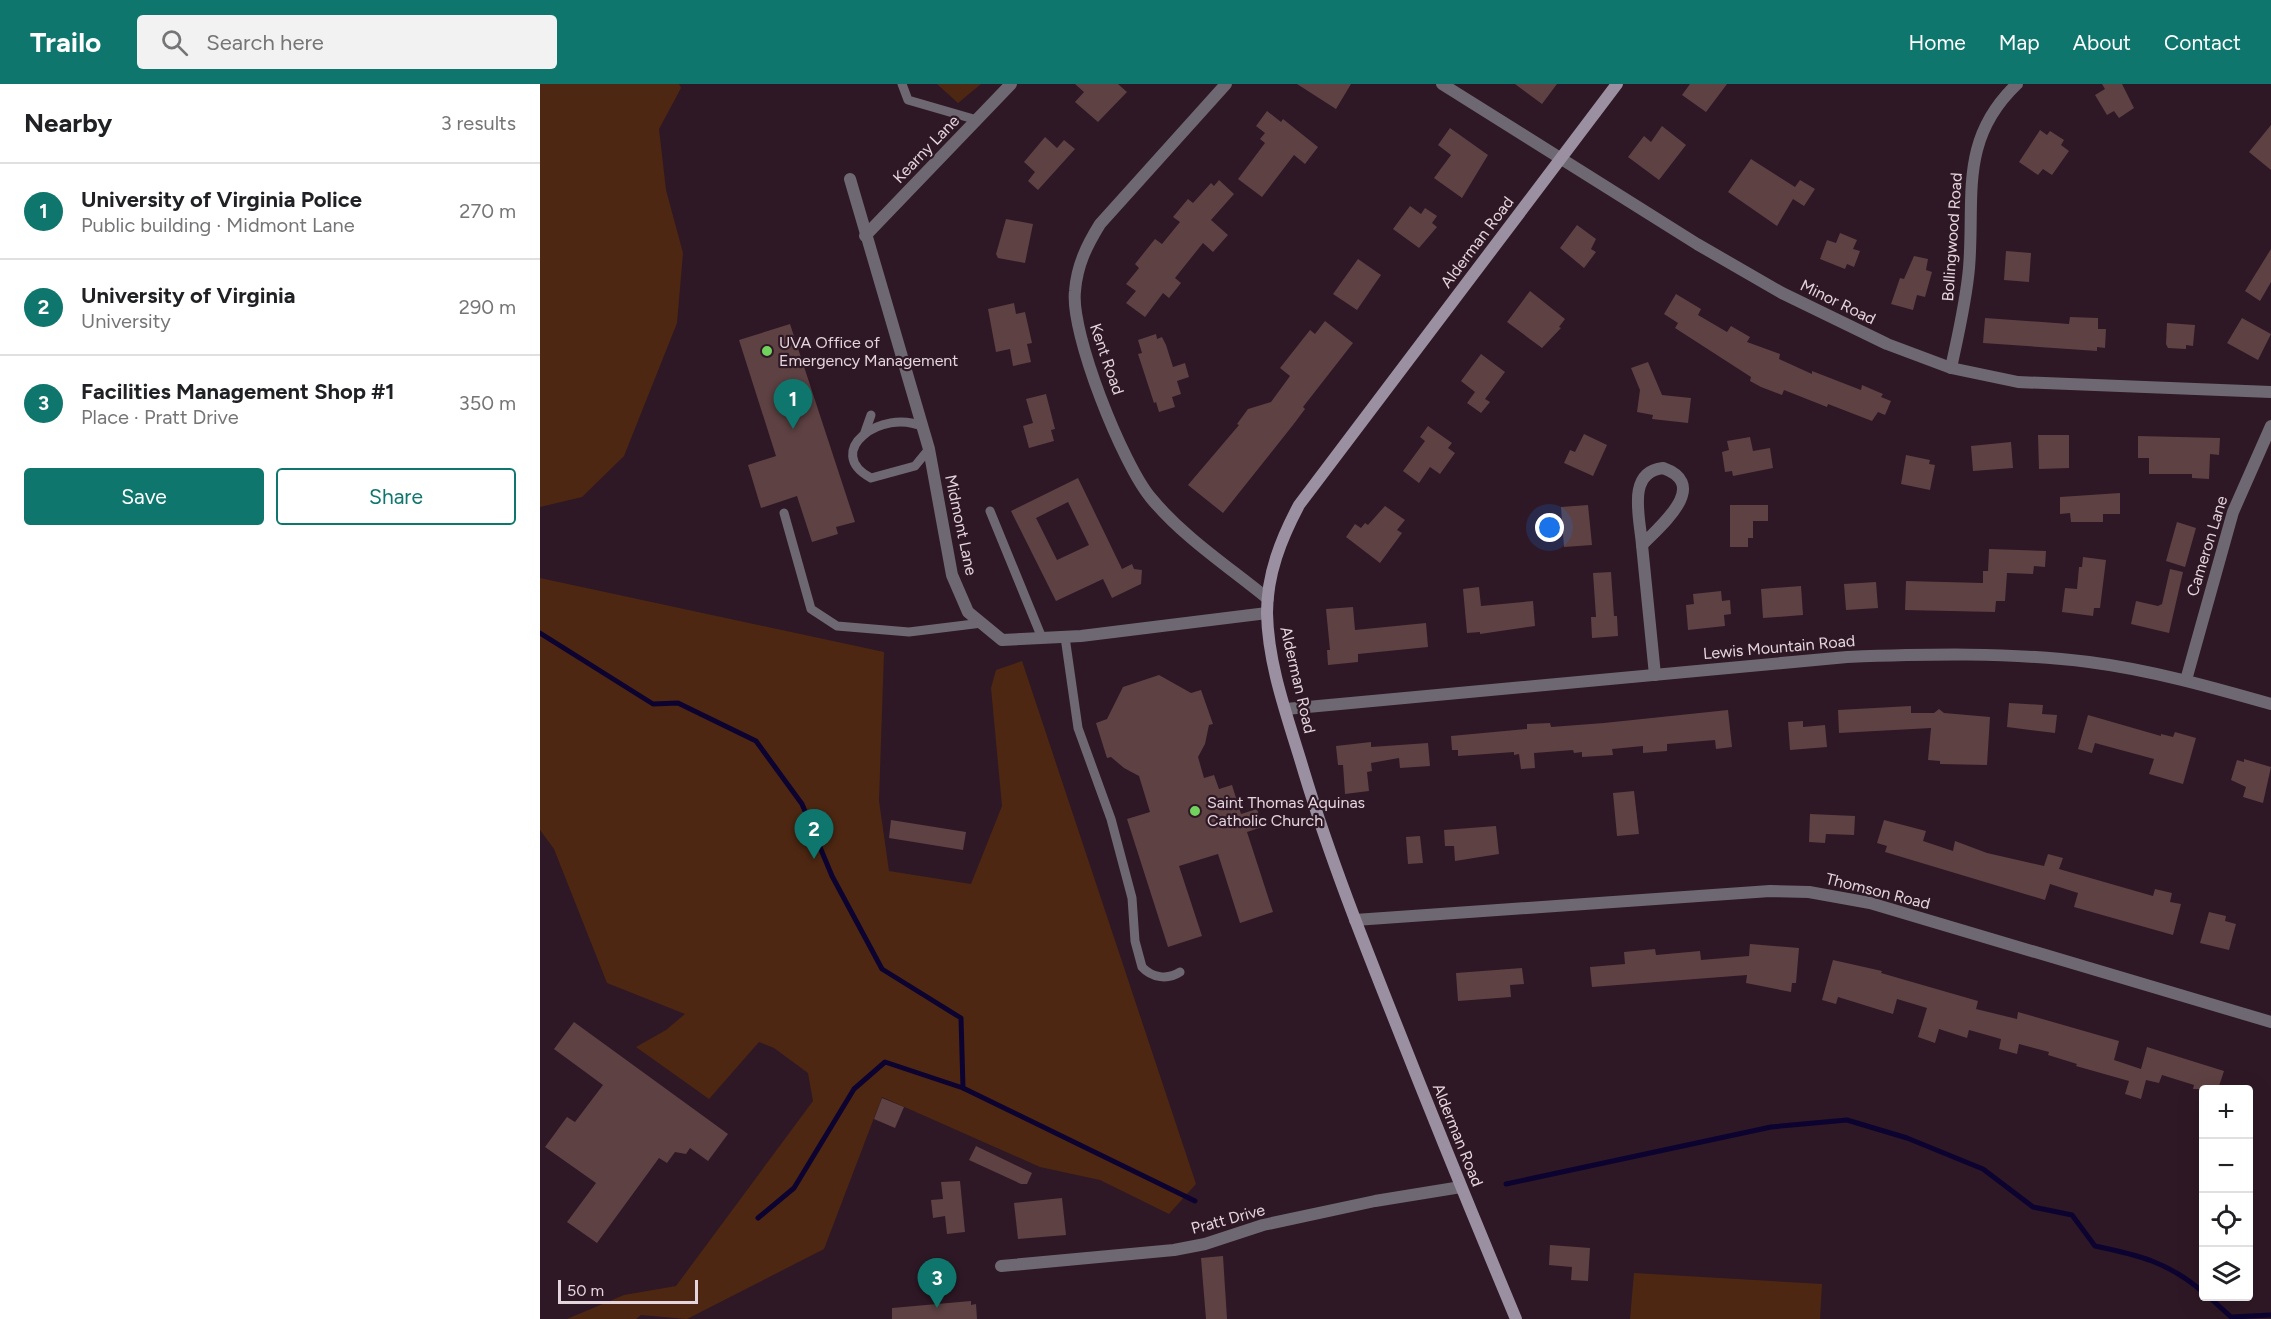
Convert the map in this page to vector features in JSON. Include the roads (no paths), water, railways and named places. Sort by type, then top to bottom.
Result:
[{"type":"main road","name":"Alderman Road","points":[[1516,1319],[1355,920],[1321,826],[1286,709],[1269,641],[1268,599],[1275,559],[1285,531],[1299,506],[1617,84]]},
{"type":"street","name":"Kearny Lane","points":[[865,236],[1011,84]]},
{"type":"street","name":"Kent Road","points":[[1226,84],[1100,224],[1079,265],[1074,292],[1076,316],[1119,442],[1137,478],[1172,520],[1268,599]]},
{"type":"street","name":"Minor Road","points":[[1442,84],[1697,244],[1782,293],[1887,344],[1951,368],[2018,382],[2271,392]]},
{"type":"street","name":"Bollingwood Road","points":[[1951,368],[1969,270],[1970,181],[1975,155],[1983,131],[1995,108],[2017,84]]},
{"type":"street","name":"Midmont Lane","points":[[850,179],[923,427],[926,454],[933,471],[952,575],[968,612],[1002,640],[1065,637],[1267,614]]},
{"type":"street","name":"Cameron Lane","points":[[2186,680],[2233,512],[2271,426]]},
{"type":"street","points":[[1642,545],[1682,500],[1683,489],[1679,479],[1672,471],[1663,468],[1653,469],[1645,474],[1638,488],[1642,545],[1655,675]]},
{"type":"street","name":"Lewis Mountain Road","points":[[1286,709],[1847,657],[1929,654],[2088,662],[2186,680],[2271,704]]},
{"type":"street","name":"Thomson Road","points":[[1355,920],[1770,891],[1809,892],[1870,903],[2271,1022]]},
{"type":"street","name":"Pratt Drive","points":[[1001,1266],[1174,1250],[1205,1244],[1263,1225],[1461,1187]]},
{"type":"lane","points":[[902,84],[908,100],[977,120]]},
{"type":"lane","points":[[902,422],[910,415],[915,403]]},
{"type":"lane","points":[[888,424],[871,415],[866,430],[858,438],[853,450],[862,473],[872,478],[915,466],[924,466],[933,471]]},
{"type":"lane","points":[[866,430],[902,422],[923,427]]},
{"type":"lane","points":[[915,466],[926,454]]},
{"type":"lane","points":[[990,511],[1042,638]]},
{"type":"lane","points":[[784,513],[811,609],[837,626],[909,632],[982,623]]},
{"type":"lane","points":[[1065,637],[1074,710],[1088,761],[1111,819],[1132,898],[1135,941],[1142,967],[1159,977],[1173,977],[1180,972]]},
{"type":"waterway","points":[[540,633],[653,704],[678,703],[756,741],[802,804],[832,876],[882,969],[961,1018],[963,1088]]},
{"type":"waterway","points":[[758,1218],[794,1188],[854,1089],[885,1062],[963,1088],[1195,1201]]},
{"type":"waterway","points":[[1506,1184],[1771,1127],[1847,1120],[1907,1138],[1983,1169],[2033,1207],[2072,1215],[2095,1246],[2152,1261],[2178,1274],[2199,1289]]},
{"type":"waterway","points":[[2213,1301],[2231,1317],[2271,1315]]},
{"type":"place","name":"UVA Office of Emergency Management","points":[[767,351]]},
{"type":"place","name":"University of Virginia Police","points":[[793,429]]},
{"type":"place","name":"Saint Thomas Aquinas Catholic Church","points":[[1195,811]]},
{"type":"place","name":"University of Virginia","points":[[814,859]]},
{"type":"place","name":"Facilities Management Shop #1","points":[[937,1308]]}]
